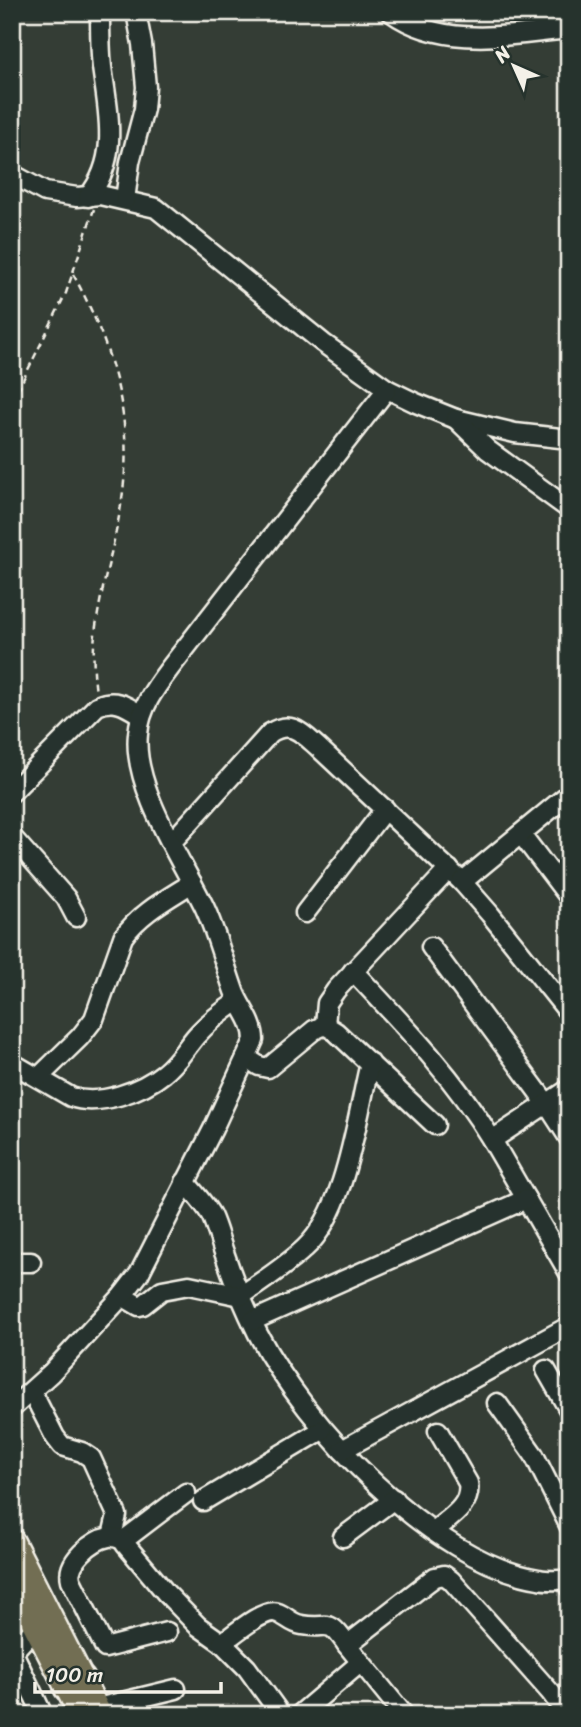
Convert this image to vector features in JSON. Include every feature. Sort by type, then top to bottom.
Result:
[{"type":"main road","points":[[12,1541],[75,1684]]},
{"type":"main road","points":[[12,1580],[35,1628],[93,1713]]},
{"type":"street","points":[[94,196],[110,149],[100,49],[100,12]]},
{"type":"street","points":[[125,200],[146,87],[142,44],[135,12]]},
{"type":"street","points":[[391,12],[398,18],[426,28],[481,38],[569,29]]},
{"type":"street","points":[[12,174],[45,192],[125,200],[156,208],[323,343],[387,388],[416,404],[456,419],[515,433],[569,439]]},
{"type":"street","points":[[12,1408],[32,1392],[122,1296],[149,1256],[254,1040],[254,1031],[238,1001],[220,944],[171,844],[144,777],[137,752],[141,715],[151,694],[170,668],[387,388]]},
{"type":"street","points":[[456,419],[488,450],[569,509]]},
{"type":"street","points":[[12,792],[97,706],[116,702],[141,715]]},
{"type":"street","points":[[171,844],[262,741],[281,727],[287,726],[302,733],[463,882],[569,1013]]},
{"type":"street","points":[[463,882],[569,794]]},
{"type":"street","points":[[305,913],[386,809]]},
{"type":"street","points":[[521,834],[569,897]]},
{"type":"street","points":[[12,837],[66,898],[76,917]]},
{"type":"street","points":[[326,1025],[327,1003],[353,971],[449,869]]},
{"type":"street","points":[[39,1077],[80,1037],[94,1019],[123,937],[129,929],[149,911],[192,883]]},
{"type":"street","points":[[431,947],[569,1138]]},
{"type":"street","points":[[353,971],[416,1038],[468,1102],[569,1273]]},
{"type":"street","points":[[13,1065],[80,1100],[103,1100],[151,1082],[164,1073],[207,1024],[238,1001]]},
{"type":"street","points":[[247,1058],[268,1068],[313,1030],[326,1025]]},
{"type":"street","points":[[326,1025],[435,1125]]},
{"type":"street","points":[[122,1296],[139,1306],[162,1290],[189,1285],[241,1296],[305,1248],[328,1217],[345,1168],[370,1063]]},
{"type":"street","points":[[492,1140],[569,1089]]},
{"type":"street","points":[[185,1182],[211,1216],[252,1321],[288,1384],[322,1430],[394,1499],[434,1531],[478,1559],[539,1580],[568,1582]]},
{"type":"street","points":[[252,1321],[526,1199]]},
{"type":"street","points":[[12,1262],[31,1262]]},
{"type":"street","points":[[342,1450],[564,1329]]},
{"type":"street","points":[[546,1370],[569,1410]]},
{"type":"street","points":[[32,1392],[62,1446],[82,1452],[91,1458],[117,1515],[118,1539],[198,1626],[222,1643],[247,1668],[281,1715]]},
{"type":"street","points":[[497,1403],[534,1455],[569,1525]]},
{"type":"street","points":[[204,1501],[322,1430]]},
{"type":"street","points":[[434,1531],[467,1501],[470,1492],[468,1483],[438,1431]]},
{"type":"street","points":[[167,1632],[109,1649],[102,1645],[69,1575],[80,1555],[103,1539],[118,1539],[186,1493]]},
{"type":"street","points":[[343,1537],[394,1499]]},
{"type":"street","points":[[347,1645],[435,1577],[444,1575],[551,1693],[560,1705],[563,1715]]},
{"type":"street","points":[[222,1643],[271,1611],[276,1611],[301,1625],[327,1624],[334,1627],[404,1715]]},
{"type":"street","points":[[35,1628],[13,1653],[43,1715]]},
{"type":"street","points":[[299,1715],[360,1663]]},
{"type":"street","points":[[93,1713],[176,1689]]},
{"type":"path","points":[[12,402],[56,316],[73,274],[94,196]]},
{"type":"path","points":[[73,274],[94,312],[115,372],[125,451],[119,515],[94,645],[97,706]]}]
